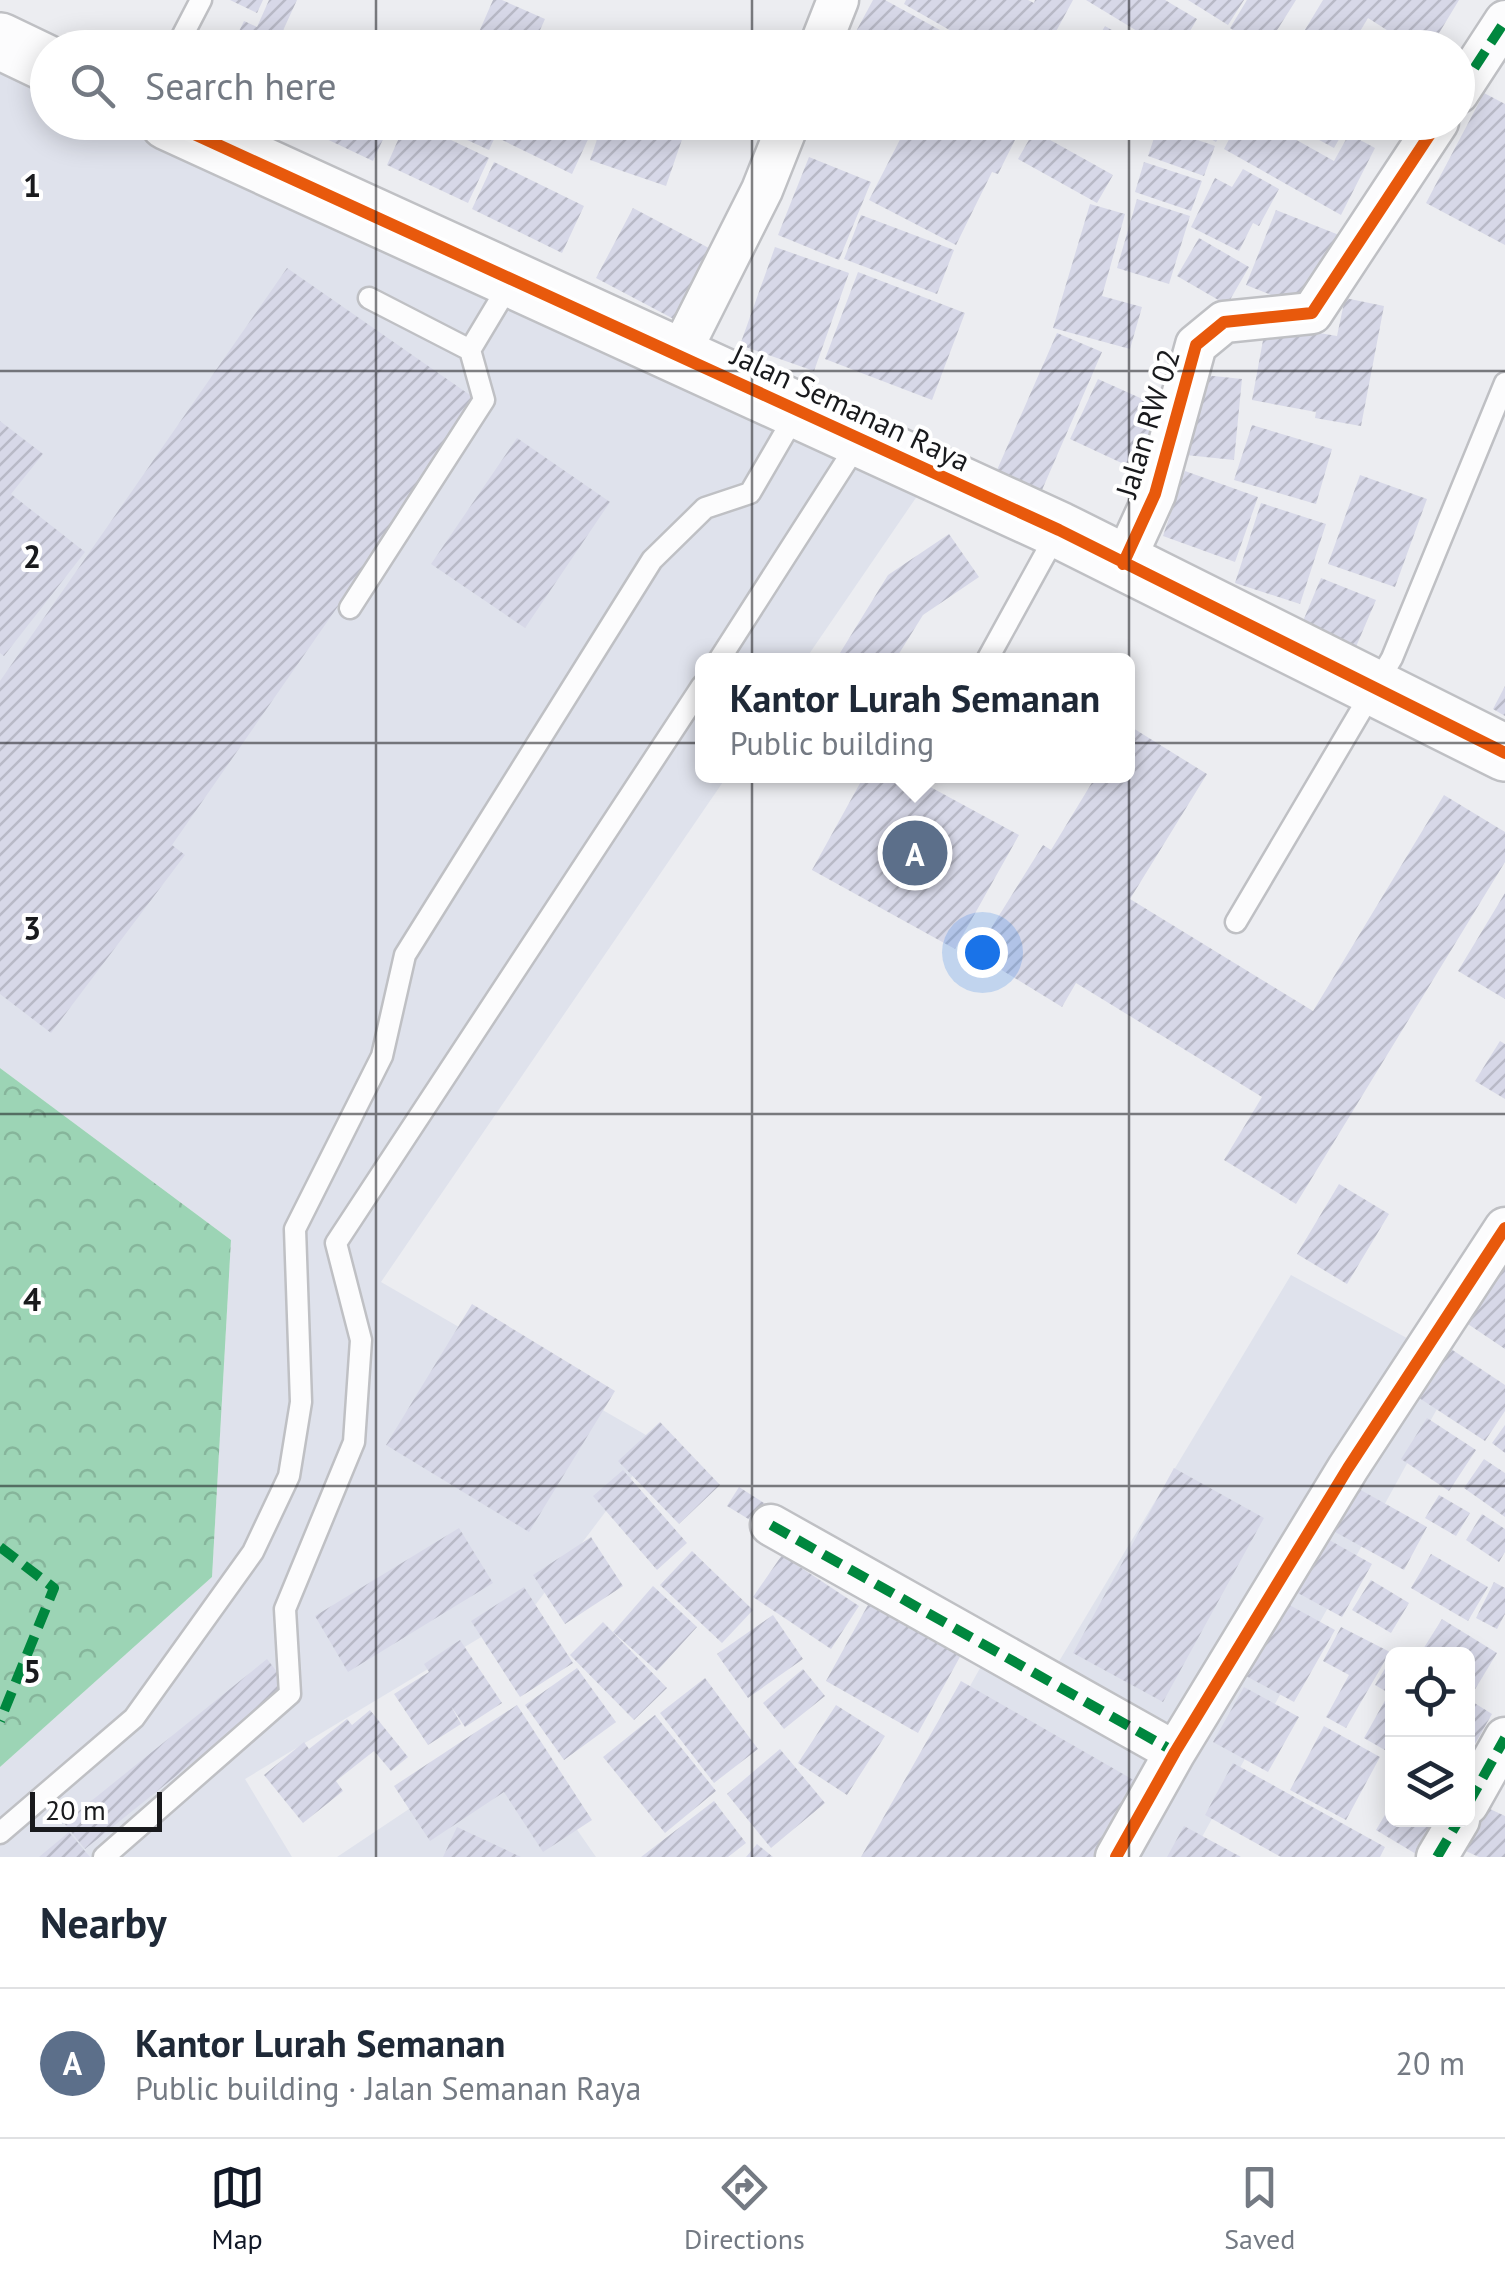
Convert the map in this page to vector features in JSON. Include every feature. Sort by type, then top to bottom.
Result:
[{"type":"street","points":[[826,30],[838,0]]},
{"type":"street","points":[[1475,66],[1505,20]]},
{"type":"street","points":[[0,41],[30,55]]},
{"type":"street","name":"Jalan Semanan Raya","points":[[208,140],[1059,530],[1505,753]]},
{"type":"street","points":[[679,355],[762,190],[782,140]]},
{"type":"street","name":"Jalan RW 02","points":[[1123,564],[1155,494],[1196,345],[1224,322],[1312,313],[1426,140]]},
{"type":"street","points":[[1116,1857],[1175,1752],[1348,1468],[1505,1228]]},
{"type":"street","points":[[770,1525],[1175,1752]]},
{"type":"street","points":[[1475,1792],[1505,1738]]},
{"type":"lane","points":[[185,30],[201,0]]},
{"type":"lane","points":[[350,608],[484,400],[470,350],[512,278]]},
{"type":"lane","points":[[369,298],[470,350]]},
{"type":"lane","points":[[1236,922],[1392,658],[1505,383]]},
{"type":"lane","points":[[0,1832],[134,1718],[254,1552],[289,1476],[301,1402],[295,1229],[382,1056],[405,955],[652,560],[704,508],[750,493],[797,412]]},
{"type":"lane","points":[[723,653],[861,438]]},
{"type":"lane","points":[[991,653],[1059,530]]},
{"type":"lane","points":[[104,1857],[290,1694],[285,1609],[354,1442],[360,1340],[336,1243],[695,697]]},
{"type":"shaded area","points":[[0,26],[30,40],[30,140],[242,140],[937,467],[810,653],[695,653],[695,783],[722,783],[381,1282],[658,1442],[536,1604],[245,1779],[292,1857],[0,1857],[0,1767],[212,1577],[231,1240],[0,1068]]},
{"type":"shaded area","points":[[1291,1275],[1460,1367],[1191,1857],[874,1857],[988,1654],[1046,1683]]},
{"type":"shaded area","points":[[514,1739],[596,1857],[337,1857]]},
{"type":"green space","points":[[0,1068],[231,1240],[212,1577],[0,1767]]},
{"type":"building","points":[[230,0],[263,0],[257,13]]},
{"type":"building","points":[[269,0],[297,0],[283,30],[240,30],[244,21],[257,27]]},
{"type":"building","points":[[493,0],[502,0],[545,19],[540,30],[480,30]]},
{"type":"building","points":[[873,0],[885,0],[940,30],[857,30]]},
{"type":"building","points":[[906,0],[1073,0],[1057,30],[950,30],[904,4]]},
{"type":"building","points":[[1086,0],[1165,0],[1197,19],[1191,30],[1135,30]]},
{"type":"building","points":[[1188,0],[1244,0],[1228,25]]},
{"type":"building","points":[[1247,0],[1296,0],[1277,30],[1230,28]]},
{"type":"building","points":[[1323,0],[1459,0],[1441,30],[1387,30],[1368,18],[1361,30],[1305,30]]},
{"type":"building","points":[[1484,93],[1505,104],[1505,245],[1426,203],[1459,140],[1475,140],[1475,110]]},
{"type":"building","points":[[329,140],[383,140],[373,161]]},
{"type":"building","points":[[398,140],[451,140],[489,158],[468,203],[387,165]]},
{"type":"building","points":[[467,140],[494,140],[489,150]]},
{"type":"building","points":[[502,140],[588,140],[572,174]]},
{"type":"building","points":[[597,140],[682,140],[666,186],[590,160]]},
{"type":"building","points":[[900,140],[1015,140],[998,174],[992,172],[956,245],[869,200]]},
{"type":"building","points":[[1029,140],[1050,140],[1113,175],[1097,203],[1018,159]]},
{"type":"building","points":[[1153,140],[1198,140],[1215,146],[1204,176],[1148,156]]},
{"type":"building","points":[[1229,140],[1296,140],[1334,161],[1346,140],[1360,140],[1375,148],[1341,215],[1224,149]]},
{"type":"building","points":[[1319,140],[1339,140],[1334,148]]},
{"type":"building","points":[[809,157],[871,182],[839,260],[778,235]]},
{"type":"building","points":[[494,162],[584,206],[562,253],[472,209]]},
{"type":"building","points":[[1144,162],[1202,181],[1191,211],[1135,192]]},
{"type":"building","points":[[1243,169],[1279,189],[1259,226],[1253,223],[1239,251],[1191,227],[1215,178],[1232,187]]},
{"type":"building","points":[[1137,199],[1190,216],[1169,284],[1117,268]]},
{"type":"building","points":[[1090,204],[1125,214],[1102,296],[1142,307],[1130,349],[1053,328]]},
{"type":"building","points":[[633,208],[724,256],[687,326],[596,278]]},
{"type":"building","points":[[1276,210],[1339,235],[1309,310],[1246,285]]},
{"type":"building","points":[[861,215],[954,250],[937,294],[844,259]]},
{"type":"building","points":[[1199,238],[1249,267],[1227,305],[1177,276]]},
{"type":"building","points":[[775,247],[849,273],[814,371],[740,345]]},
{"type":"building","points":[[287,268],[480,402],[172,845],[185,855],[51,1033],[0,994],[0,681]]},
{"type":"building","points":[[858,272],[965,313],[932,400],[825,359]]},
{"type":"building","points":[[1345,298],[1384,306],[1361,426],[1315,418],[1316,412],[1252,400],[1266,324],[1337,336]]},
{"type":"building","points":[[1057,333],[1102,352],[1042,490],[997,470]]},
{"type":"building","points":[[1194,374],[1242,379],[1234,460],[1186,455]]},
{"type":"building","points":[[1098,379],[1169,411],[1141,472],[1070,439]]},
{"type":"building","points":[[0,421],[43,454],[11,494],[85,552],[4,656],[0,653]]},
{"type":"building","points":[[1252,425],[1332,449],[1316,504],[1234,480]]},
{"type":"building","points":[[517,438],[610,502],[525,628],[431,564]]},
{"type":"building","points":[[1185,471],[1258,497],[1235,562],[1163,536]]},
{"type":"building","points":[[1360,475],[1427,499],[1395,587],[1328,564]]},
{"type":"building","points":[[1261,503],[1326,524],[1300,604],[1235,583]]},
{"type":"building","points":[[949,534],[979,577],[923,615],[899,653],[840,653],[888,575]]},
{"type":"building","points":[[1321,578],[1376,600],[1355,649],[1301,626]]},
{"type":"building","points":[[1505,686],[1505,716],[1493,709]]},
{"type":"building","points":[[1135,729],[1207,774],[1130,899],[1313,1011],[1444,795],[1505,832],[1505,862],[1296,1204],[1224,1160],[1262,1097],[1076,983],[1062,1007],[982,958],[996,934],[990,930],[1043,845],[1051,850],[1092,783],[1135,783]]},
{"type":"building","points":[[860,783],[923,783],[1019,835],[955,949],[812,870]]},
{"type":"building","points":[[1505,893],[1505,999],[1458,971]]},
{"type":"building","points":[[1500,1041],[1505,1044],[1505,1099],[1475,1081]]},
{"type":"building","points":[[1339,1184],[1389,1214],[1347,1284],[1297,1254]]},
{"type":"building","points":[[1505,1253],[1505,1349],[1462,1320]]},
{"type":"building","points":[[472,1304],[615,1391],[529,1532],[386,1445]]},
{"type":"building","points":[[1445,1345],[1505,1385],[1505,1411],[1485,1441],[1413,1394]]},
{"type":"building","points":[[1427,1418],[1476,1450],[1449,1491],[1401,1459]]},
{"type":"building","points":[[660,1422],[720,1485],[679,1524],[618,1461]]},
{"type":"building","points":[[1505,1425],[1505,1453],[1492,1443]]},
{"type":"building","points":[[1484,1459],[1505,1473],[1505,1517],[1464,1488]]},
{"type":"building","points":[[1174,1468],[1264,1518],[1163,1702],[1073,1653]]},
{"type":"building","points":[[623,1470],[687,1543],[657,1570],[593,1496]]},
{"type":"building","points":[[1350,1484],[1427,1527],[1404,1570],[1326,1527]]},
{"type":"building","points":[[739,1487],[767,1505],[755,1523],[727,1506]]},
{"type":"building","points":[[1439,1495],[1470,1513],[1456,1536],[1425,1518]]},
{"type":"building","points":[[1482,1514],[1505,1529],[1505,1552],[1499,1562],[1466,1540]]},
{"type":"building","points":[[459,1528],[493,1583],[348,1672],[315,1616]]},
{"type":"building","points":[[1315,1532],[1372,1564],[1342,1617],[1285,1586]]},
{"type":"building","points":[[591,1537],[623,1586],[565,1624],[533,1575]]},
{"type":"building","points":[[692,1551],[753,1610],[722,1643],[660,1585]]},
{"type":"building","points":[[1431,1554],[1488,1587],[1468,1621],[1411,1588]]},
{"type":"building","points":[[782,1555],[859,1606],[831,1649],[753,1597]]},
{"type":"building","points":[[1371,1580],[1409,1603],[1391,1633],[1352,1610]]},
{"type":"building","points":[[1494,1582],[1505,1588],[1505,1614],[1497,1629],[1476,1618]]},
{"type":"building","points":[[653,1586],[697,1627],[657,1671],[613,1632]]},
{"type":"building","points":[[524,1587],[573,1663],[520,1697],[471,1621]]},
{"type":"building","points":[[1273,1596],[1335,1630],[1294,1702],[1233,1669]]},
{"type":"building","points":[[869,1603],[961,1655],[918,1733],[826,1681]]},
{"type":"building","points":[[773,1615],[803,1659],[748,1698],[717,1654]]},
{"type":"building","points":[[1442,1619],[1497,1653],[1475,1689],[1475,1647],[1424,1647]]},
{"type":"building","points":[[603,1622],[667,1688],[634,1720],[570,1655]]},
{"type":"building","points":[[1341,1627],[1385,1649],[1385,1661],[1346,1728],[1326,1717],[1349,1675],[1323,1661]]},
{"type":"building","points":[[460,1640],[502,1703],[465,1727],[451,1706],[461,1724],[428,1745],[394,1694],[429,1672],[424,1664]]},
{"type":"building","points":[[267,1659],[288,1686],[85,1849],[64,1823]]},
{"type":"building","points":[[577,1668],[616,1722],[564,1760],[525,1705]]},
{"type":"building","points":[[803,1669],[825,1696],[784,1729],[763,1703]]},
{"type":"building","points":[[1385,1669],[1385,1691],[1375,1685]]},
{"type":"building","points":[[705,1678],[758,1749],[714,1783],[660,1713]]},
{"type":"building","points":[[961,1681],[1144,1786],[1103,1857],[861,1857]]},
{"type":"building","points":[[1244,1687],[1299,1717],[1268,1772],[1213,1742]]},
{"type":"building","points":[[1385,1700],[1385,1750],[1364,1738]]},
{"type":"building","points":[[1475,1703],[1492,1714],[1475,1744]]},
{"type":"building","points":[[517,1705],[592,1820],[543,1852],[504,1792],[430,1841],[394,1786]]},
{"type":"building","points":[[836,1705],[885,1736],[847,1795],[798,1763]]},
{"type":"building","points":[[370,1710],[408,1757],[391,1771],[374,1751],[336,1781],[343,1791],[303,1823],[264,1775],[304,1742],[309,1749],[347,1719],[352,1725]]},
{"type":"building","points":[[655,1715],[716,1791],[665,1833],[603,1757]]},
{"type":"building","points":[[1324,1726],[1380,1757],[1346,1820],[1290,1790]]},
{"type":"building","points":[[780,1749],[825,1803],[771,1848],[727,1794]]},
{"type":"building","points":[[1233,1763],[1385,1847],[1380,1857],[1281,1857],[1205,1815]]},
{"type":"building","points":[[714,1801],[746,1843],[728,1857],[641,1857]]},
{"type":"building","points":[[1477,1803],[1505,1816],[1505,1857],[1479,1857],[1457,1847],[1466,1827],[1475,1827]]},
{"type":"building","points":[[1385,1815],[1385,1827],[1440,1827],[1421,1857],[1376,1830]]},
{"type":"building","points":[[1184,1826],[1241,1857],[1167,1857]]},
{"type":"building","points":[[457,1827],[521,1857],[443,1857]]},
{"type":"building","points":[[69,1832],[90,1857],[39,1857]]},
{"type":"building","points":[[757,1844],[773,1857],[746,1857]]},
{"type":"marked path","points":[[1475,67],[1505,21]]},
{"type":"marked path","points":[[771,1525],[1175,1752]]},
{"type":"marked path","points":[[0,1547],[54,1588],[0,1721]]},
{"type":"marked path","points":[[1475,1792],[1505,1738]]},
{"type":"marked path","points":[[1437,1857],[1455,1827]]},
{"type":"cycle path","points":[[207,140],[1059,530],[1505,753]]},
{"type":"cycle path","points":[[1123,564],[1155,494],[1196,345],[1224,322],[1312,313],[1426,140]]},
{"type":"cycle path","points":[[1116,1857],[1175,1752],[1348,1468],[1505,1228]]},
{"type":"place","name":"Kantor Lurah Semanan","points":[[915,853]]}]
